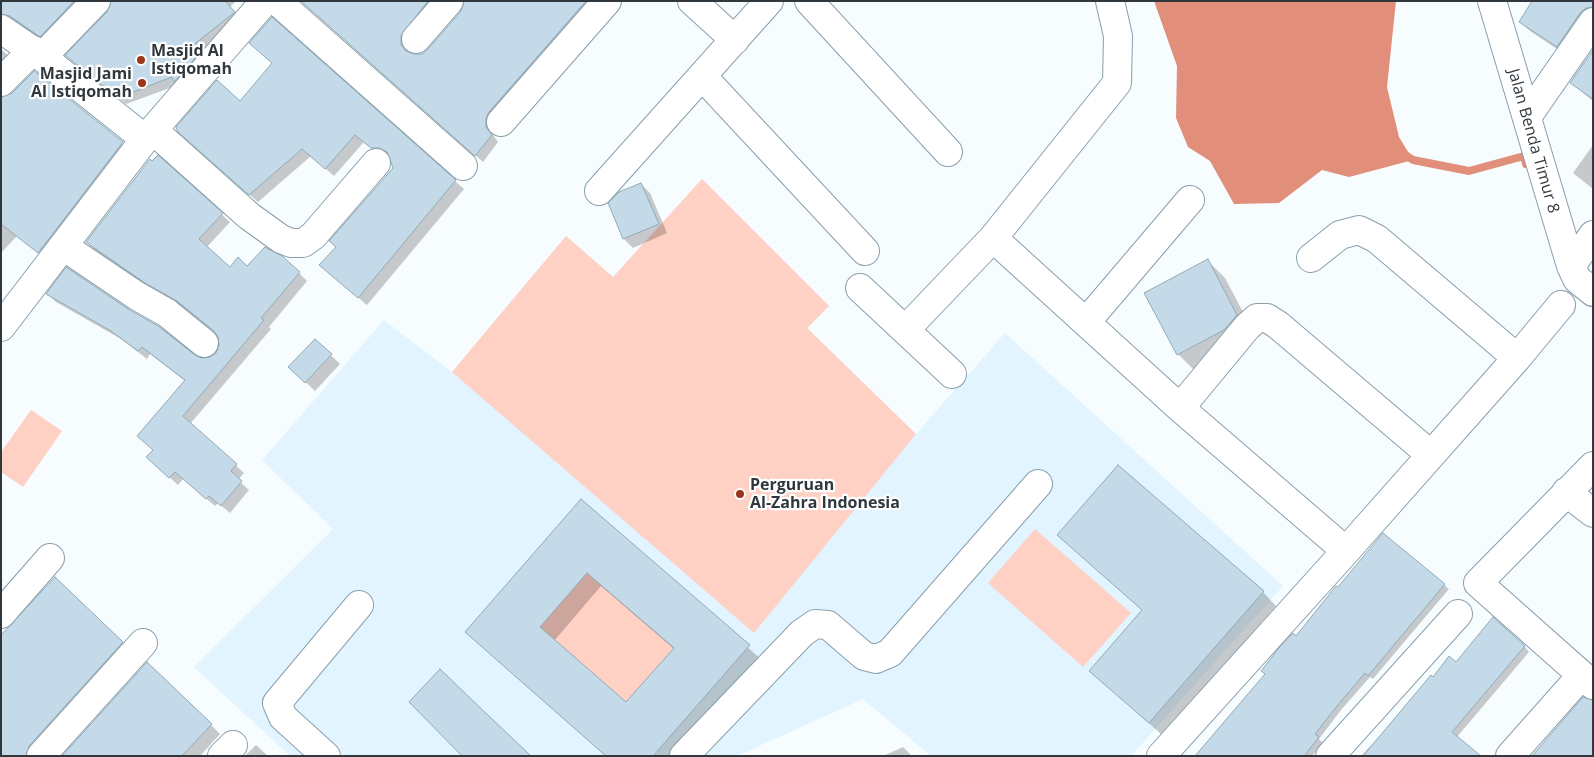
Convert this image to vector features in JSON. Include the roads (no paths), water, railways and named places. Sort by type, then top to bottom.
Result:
[{"type":"street","points":[[1,82],[38,54],[96,1]]},
{"type":"street","points":[[1,327],[149,135],[265,1]]},
{"type":"street","points":[[276,1],[463,166]]},
{"type":"street","points":[[416,39],[449,1]]},
{"type":"street","points":[[502,122],[607,1]]},
{"type":"street","points":[[692,1],[735,40]]},
{"type":"street","points":[[599,191],[769,1]]},
{"type":"street","points":[[810,1],[948,152]]},
{"type":"street","points":[[905,330],[993,238],[1116,83],[1118,36],[1110,1]]},
{"type":"street","name":"Jalan Benda Timur 8","points":[[1492,1],[1527,117],[1580,279]]},
{"type":"street","points":[[1527,117],[1593,22]]},
{"type":"street","points":[[1,29],[149,135],[274,235],[292,243],[303,243],[313,236],[376,162]]},
{"type":"street","points":[[702,76],[865,251]]},
{"type":"street","points":[[1087,321],[1190,200]]},
{"type":"street","points":[[1311,258],[1340,235],[1359,230],[1384,245],[1517,358]]},
{"type":"street","points":[[1580,279],[1593,235]]},
{"type":"street","points":[[993,238],[1087,321],[1180,408],[1346,551]]},
{"type":"street","points":[[63,246],[137,296],[167,312],[204,343]]},
{"type":"street","points":[[860,288],[952,374]]},
{"type":"street","points":[[1161,756],[1517,358],[1560,305]]},
{"type":"street","points":[[1180,408],[1247,327],[1257,318],[1267,318],[1278,325],[1431,455]]},
{"type":"street","points":[[1510,756],[1587,680],[1478,583],[1593,466]]},
{"type":"street","points":[[684,756],[802,633],[815,624],[828,625],[864,656],[876,659],[890,653],[1038,484]]},
{"type":"street","points":[[1566,492],[1593,513]]},
{"type":"street","points":[[1,614],[50,558]]},
{"type":"street","points":[[326,756],[284,716],[277,703],[359,605]]},
{"type":"street","points":[[1330,756],[1458,614]]},
{"type":"street","points":[[41,756],[143,643]]},
{"type":"waterway","points":[[1404,154],[1413,160],[1469,171],[1524,156],[1526,164]]},
{"type":"place","name":"Masjid Al Istiqomah","points":[[141,60]]},
{"type":"place","name":"Masjid Jami Al Istiqomah","points":[[142,83]]},
{"type":"place","name":"Perguruan Al-Zahra Indonesia","points":[[740,494]]}]
